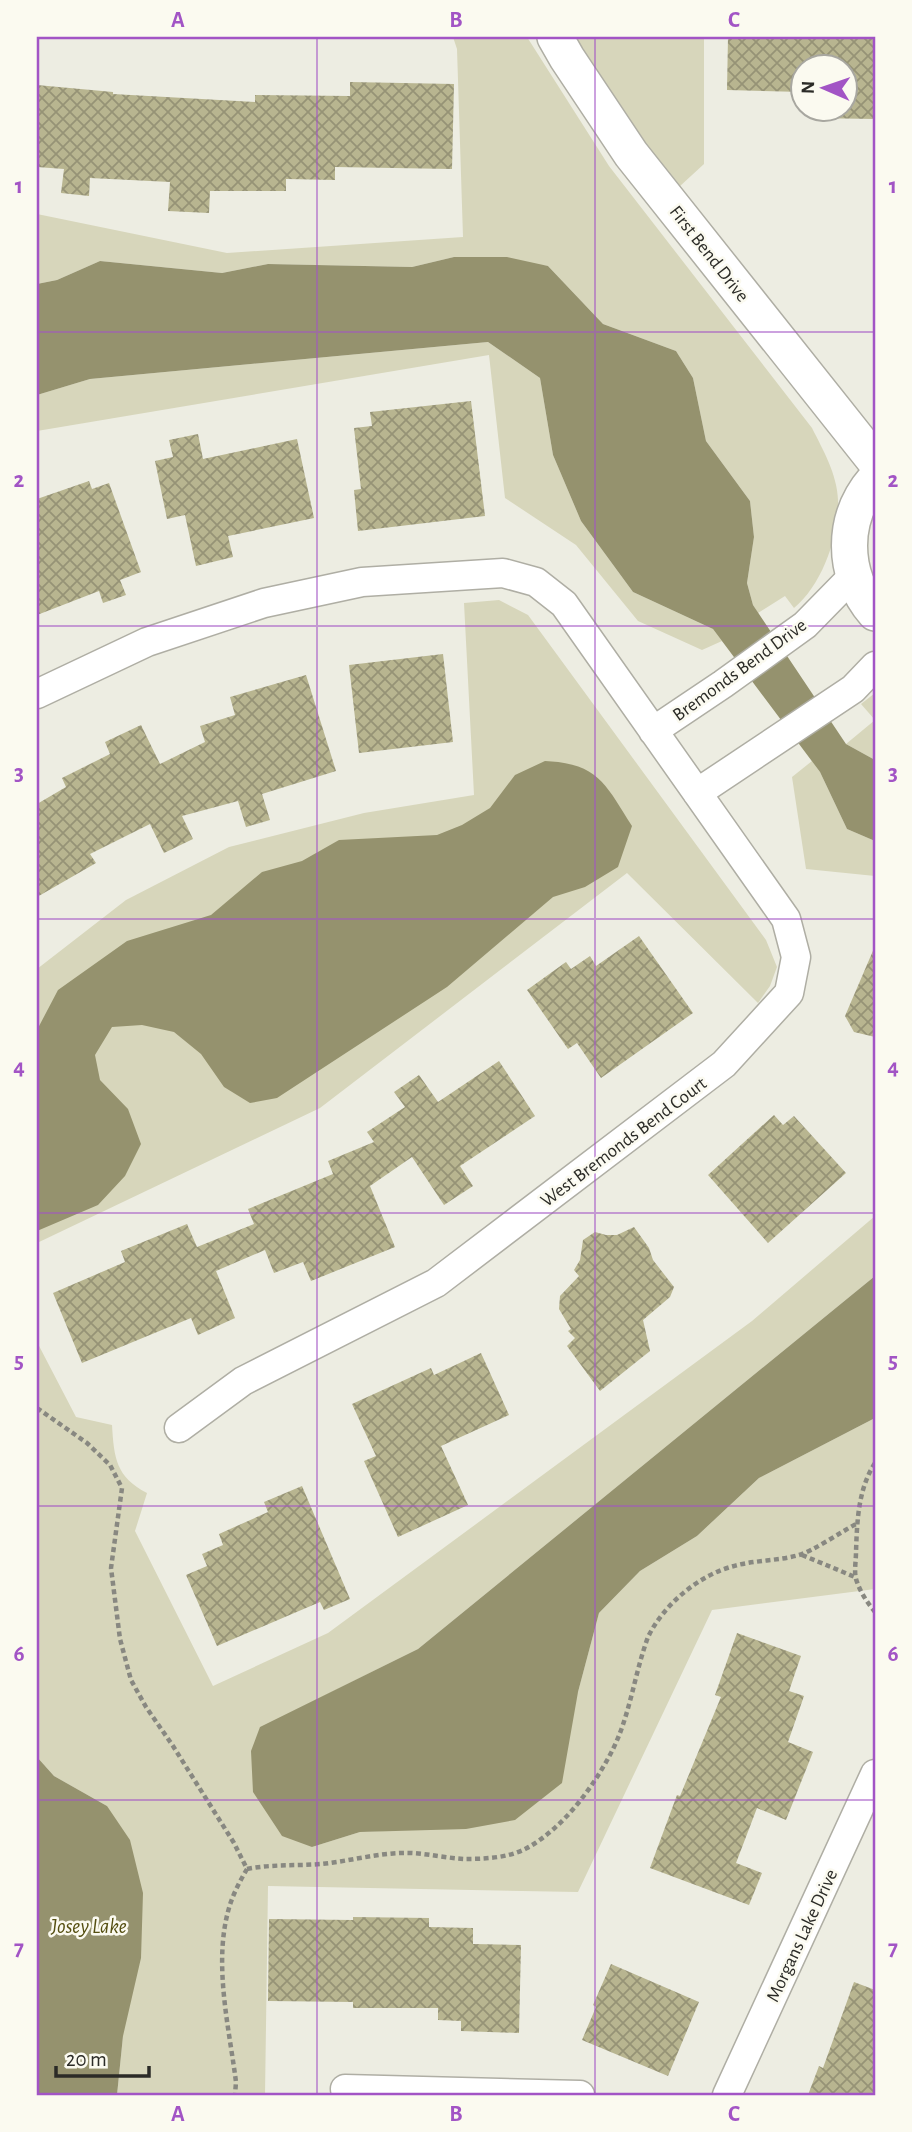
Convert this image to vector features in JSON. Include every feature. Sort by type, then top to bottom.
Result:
[{"type":"street","name":"First Bend Drive","points":[[555,37],[631,154],[875,461]]},
{"type":"street","points":[[875,479],[864,492],[852,519],[848,548],[853,576],[865,601],[875,613]]},
{"type":"street","name":"West Bremonds Bend Court","points":[[37,694],[147,642],[264,603],[362,582],[503,573],[536,582],[564,604],[786,919],[796,957],[789,993],[724,1064],[436,1283],[243,1381],[179,1428]]},
{"type":"street","name":"Bremonds Bend Drive","points":[[653,731],[805,625],[853,576]]},
{"type":"street","points":[[697,793],[853,689],[875,666]]},
{"type":"street","name":"Morgans Lake Drive","points":[[727,2095],[875,1774]]},
{"type":"street","points":[[345,2089],[580,2095]]},
{"type":"path","points":[[37,1408],[95,1450],[110,1465],[122,1488],[111,1568],[120,1640],[131,1680],[247,1868]]},
{"type":"path","points":[[875,1463],[865,1483],[856,1524],[855,1577],[864,1599],[875,1612]]},
{"type":"path","points":[[247,1868],[322,1864],[410,1853],[487,1858],[526,1848],[570,1812],[595,1781],[624,1724],[648,1637],[654,1625],[669,1608],[690,1588],[711,1574],[735,1566],[801,1555],[856,1524]]},
{"type":"path","points":[[801,1555],[855,1577]]},
{"type":"path","points":[[234,2095],[236,2082],[224,1977],[224,1947],[229,1907],[247,1868]]},
{"type":"green space","points":[[453,37],[527,37],[609,166],[812,428],[835,481],[838,514],[827,559],[813,587],[794,608],[785,596],[758,613],[753,605],[747,583],[754,537],[750,501],[706,441],[693,378],[676,351],[603,324],[548,266],[454,257],[412,267],[268,264],[222,273],[100,261],[57,280],[37,284],[37,214],[227,253],[463,237],[457,49]]},
{"type":"green space","points":[[574,37],[704,37],[704,164],[679,187],[609,96]]},
{"type":"green space","points":[[488,342],[540,378],[553,455],[581,521],[633,592],[713,629],[722,641],[702,650],[638,621],[576,545],[505,498],[489,355],[37,431],[37,395],[90,379]]},
{"type":"green space","points":[[499,600],[528,615],[766,940],[777,967],[770,986],[758,1003],[627,873],[320,1108],[37,1243],[37,969],[126,900],[229,847],[364,813],[474,795],[464,603]]},
{"type":"green space","points":[[875,693],[875,720],[861,704]]},
{"type":"green space","points":[[875,720],[875,760],[846,744]]},
{"type":"green space","points":[[812,761],[847,829],[875,841],[875,876],[806,869],[792,777]]},
{"type":"green space","points":[[875,1216],[875,1276],[418,1649],[260,1728],[312,1847],[360,1832],[405,1830],[578,1692],[599,1613],[640,1571],[697,1536],[759,1478],[875,1418],[875,1589],[712,1610],[578,1892],[268,1886],[265,2095],[117,2095],[123,2036],[107,1806],[54,1776],[37,1757],[37,1342],[76,1417],[112,1425],[116,1457],[123,1473],[147,1493],[135,1531],[213,1686],[328,1633],[752,1321]]},
{"type":"water","points":[[454,257],[507,257],[548,266],[603,324],[676,351],[693,378],[706,441],[750,501],[754,537],[747,583],[753,605],[846,744],[875,760],[875,841],[847,829],[820,772],[713,629],[633,592],[581,521],[553,455],[540,378],[488,342],[90,379],[37,395],[37,284],[57,280],[100,261],[222,273],[268,264],[412,267]]},
{"type":"water","points":[[545,761],[577,766],[589,772],[599,779],[615,799],[632,826],[618,867],[585,887],[553,897],[447,987],[277,1098],[250,1103],[224,1087],[201,1054],[174,1032],[142,1025],[112,1027],[95,1055],[100,1080],[128,1109],[141,1144],[125,1176],[98,1205],[37,1231],[37,1030],[58,990],[127,941],[211,915],[262,872],[302,861],[339,840],[437,835],[462,825],[490,808],[515,775]]},
{"type":"water","points":[[875,1276],[875,1418],[759,1478],[697,1536],[640,1571],[599,1613],[578,1692],[562,1783],[515,1820],[466,1829],[360,1832],[312,1847],[282,1836],[253,1792],[251,1751],[260,1727],[418,1649]]},
{"type":"water","name":"Josey Lake","points":[[37,1757],[54,1776],[107,1806],[130,1840],[143,1893],[141,1958],[123,2036],[117,2095],[37,2095]]},
{"type":"building","points":[[728,37],[875,37],[875,119],[860,119],[860,52],[790,52],[790,92],[727,90]]},
{"type":"building","points":[[350,82],[454,84],[452,169],[335,167],[335,180],[286,179],[286,191],[210,191],[209,213],[168,211],[170,182],[90,178],[89,196],[61,193],[64,169],[37,167],[37,85],[113,94],[255,102],[255,95],[350,96]]},
{"type":"building","points":[[471,401],[485,516],[358,531],[354,490],[361,489],[354,428],[372,426],[370,412]]},
{"type":"building","points":[[198,434],[203,459],[297,439],[314,518],[228,536],[233,557],[196,566],[185,515],[167,519],[155,461],[173,457],[169,440]]},
{"type":"building","points":[[89,481],[92,489],[109,483],[141,572],[120,580],[126,595],[103,603],[99,591],[37,615],[37,499]]},
{"type":"building","points":[[443,654],[453,742],[359,753],[349,665]]},
{"type":"building","points":[[306,675],[336,771],[262,794],[270,820],[246,827],[238,801],[182,816],[193,839],[164,853],[150,824],[90,854],[96,863],[37,897],[37,804],[66,787],[62,778],[110,754],[105,742],[141,725],[160,764],[205,742],[200,726],[235,715],[230,697]]},
{"type":"building","points":[[639,936],[693,1013],[601,1078],[577,1043],[568,1049],[527,990],[566,962],[571,969],[590,956],[596,966]]},
{"type":"building","points":[[875,946],[875,1037],[854,1032],[845,1016]]},
{"type":"building","points":[[499,1061],[535,1116],[460,1166],[473,1186],[444,1205],[412,1157],[370,1186],[395,1247],[311,1281],[303,1262],[274,1273],[265,1250],[216,1271],[235,1318],[198,1335],[191,1318],[82,1363],[53,1293],[125,1262],[121,1251],[187,1224],[197,1247],[254,1224],[248,1209],[333,1174],[328,1161],[374,1142],[367,1132],[405,1107],[394,1092],[419,1075],[438,1102]]},
{"type":"building","points":[[774,1115],[783,1125],[794,1116],[846,1173],[768,1243],[708,1175]]},
{"type":"building","points":[[634,1227],[649,1248],[653,1260],[674,1287],[670,1297],[643,1320],[650,1351],[600,1391],[567,1346],[575,1338],[568,1331],[571,1329],[559,1309],[560,1296],[579,1276],[574,1270],[580,1260],[583,1240],[595,1232],[617,1235]]},
{"type":"building","points":[[481,1353],[509,1415],[441,1446],[468,1505],[398,1537],[364,1461],[376,1456],[352,1404],[431,1368],[434,1375]]},
{"type":"building","points":[[302,1486],[350,1599],[324,1610],[320,1602],[217,1646],[186,1575],[207,1566],[202,1554],[223,1545],[219,1534],[268,1512],[264,1502]]},
{"type":"building","points":[[737,1633],[801,1656],[789,1691],[804,1696],[788,1742],[813,1752],[786,1820],[757,1808],[736,1863],[762,1873],[749,1905],[650,1868],[677,1795],[680,1796],[721,1697],[715,1695]]},
{"type":"building","points":[[353,1917],[429,1918],[429,1927],[473,1928],[473,1944],[521,1945],[519,2033],[461,2031],[461,2021],[438,2020],[438,2008],[353,2008],[353,2002],[268,2001],[269,1919],[353,1920]]},
{"type":"building","points":[[611,1964],[699,2002],[668,2076],[582,2040],[596,2007],[593,2005]]},
{"type":"building","points":[[854,1982],[875,1990],[875,2095],[808,2095],[819,2066],[823,2068]]}]
